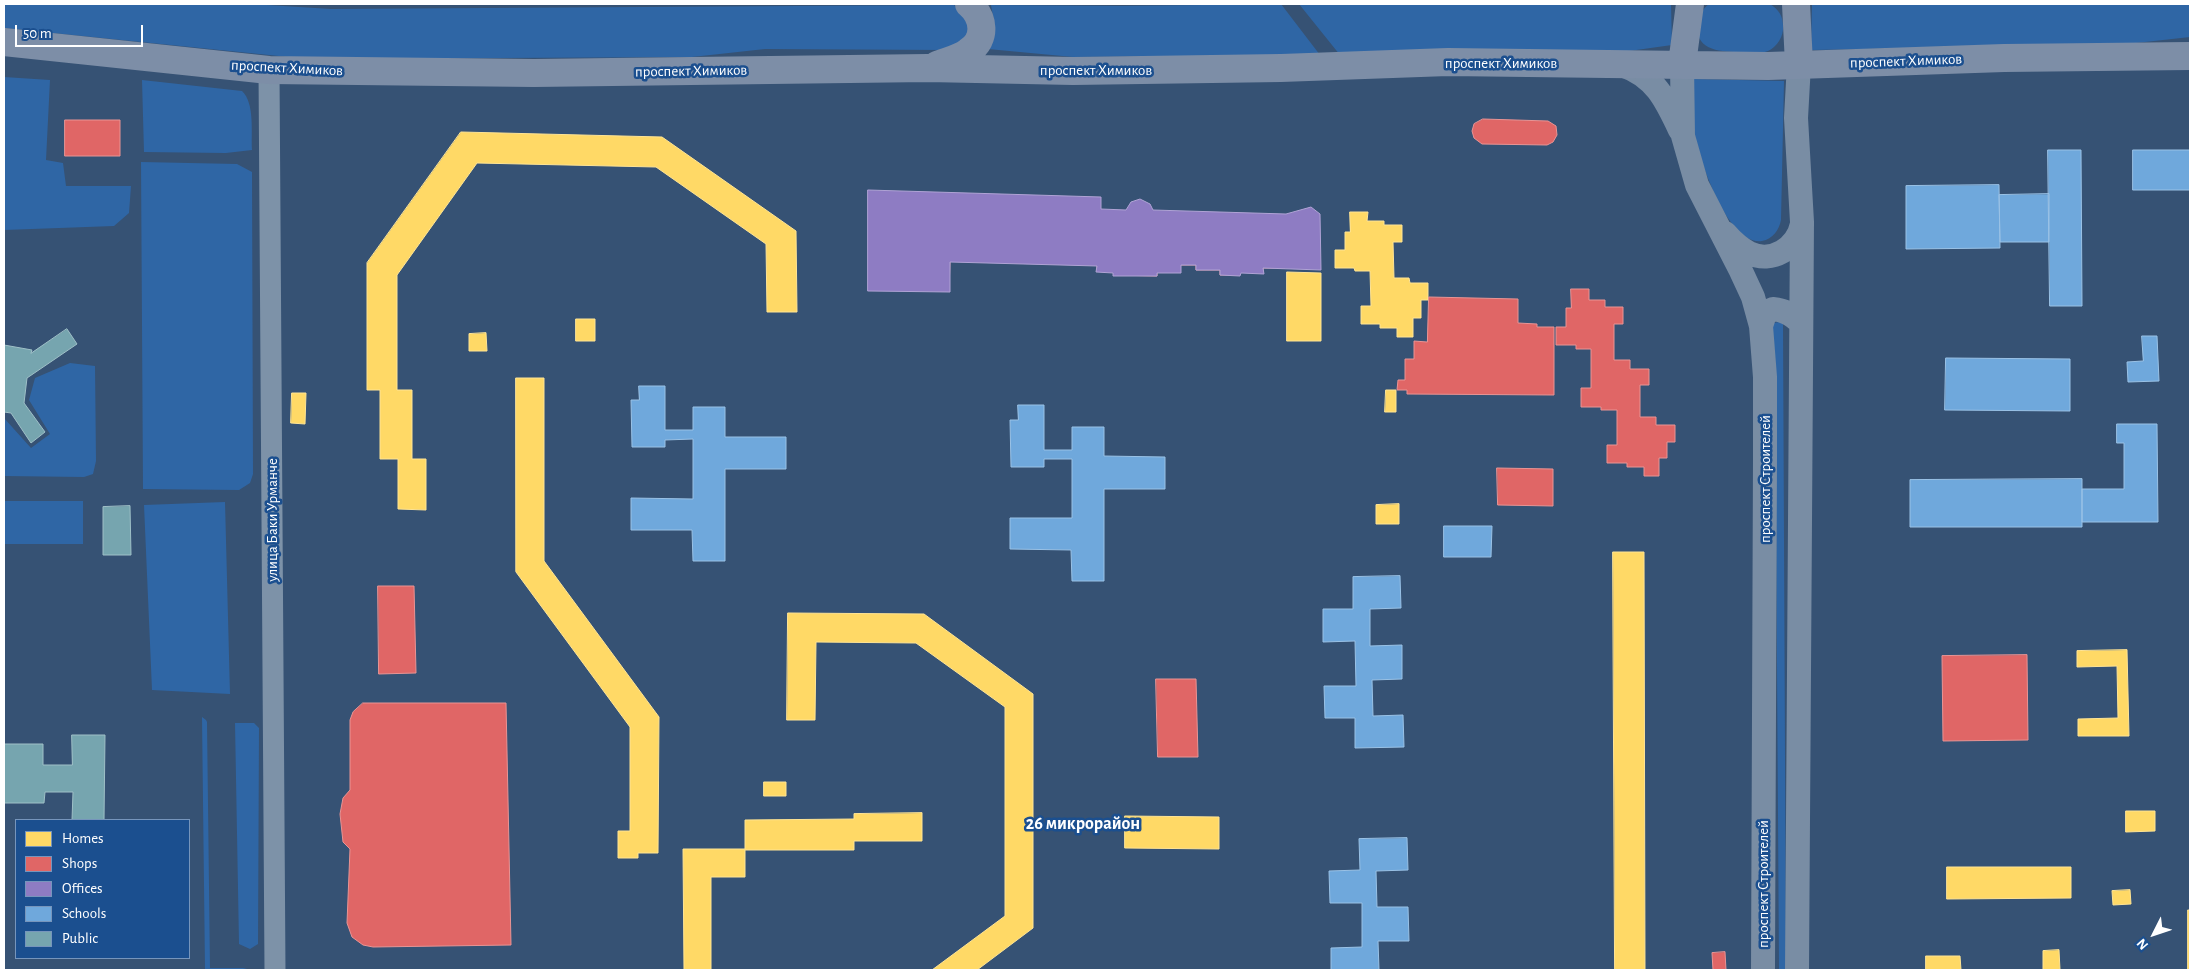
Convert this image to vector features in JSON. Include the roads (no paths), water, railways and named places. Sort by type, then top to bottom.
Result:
[{"type":"main road","points":[[928,68],[969,51],[978,42],[982,33],[981,20],[970,4]]},
{"type":"main road","name":"проспект Строителей","points":[[1690,4],[1682,64],[1683,136],[1697,185],[1752,297],[1760,326],[1765,377],[1763,970]]},
{"type":"main road","points":[[1796,4],[1799,64],[1796,118],[1802,222],[1797,970]]},
{"type":"main road","name":"проспект Химиков","points":[[4,42],[269,70],[543,73],[928,68],[1073,71],[1231,69],[1448,62],[1768,66],[2004,58],[2190,56]]},
{"type":"main road","points":[[1622,65],[1638,70],[1658,90],[1683,136]]},
{"type":"main road","points":[[1716,225],[1738,247],[1762,256],[1776,254],[1789,247],[1798,236],[1802,222]]},
{"type":"main road","points":[[1760,326],[1765,314],[1773,309],[1782,310],[1801,323]]},
{"type":"street","name":"улица Баки Урманче","points":[[269,70],[275,970]]},
{"type":"district","name":"26 микрорайон","points":[[1083,824]]}]
